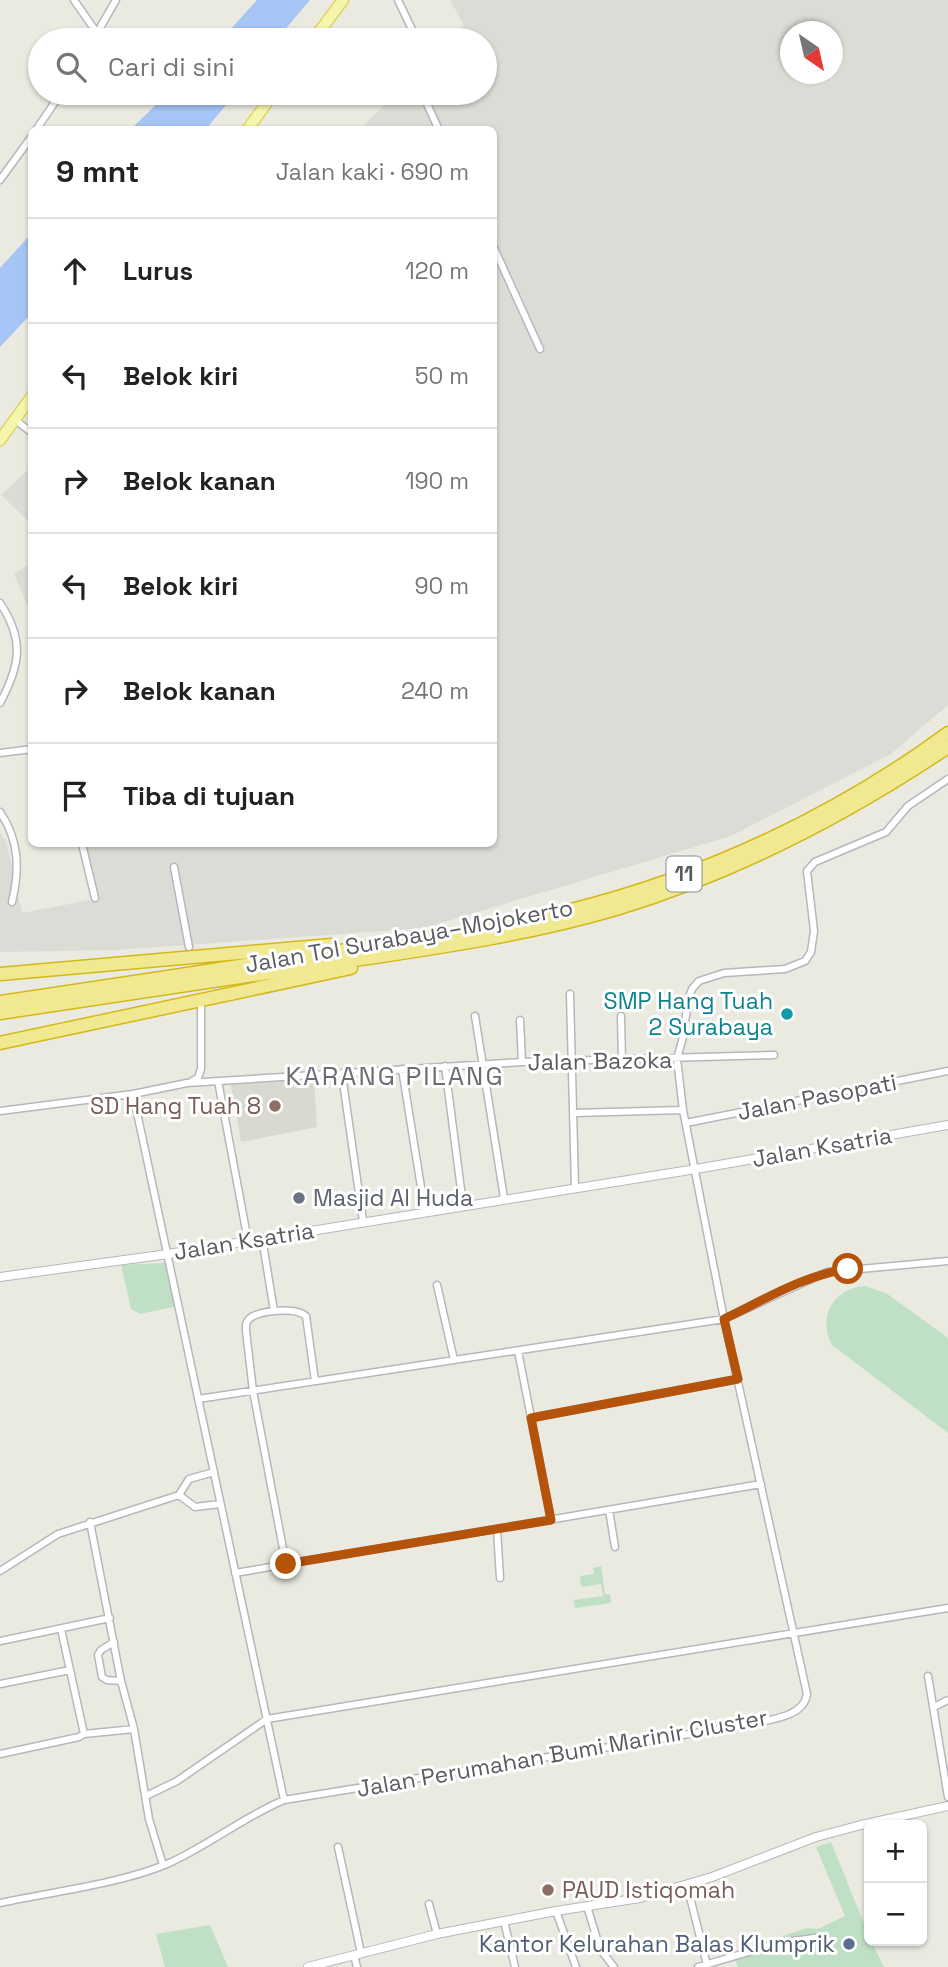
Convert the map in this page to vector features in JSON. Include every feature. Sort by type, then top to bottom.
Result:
[{"type":"highway","name":"Jalan Tol Surabaya–Mojokerto","points":[[0,1002],[393,943],[572,910],[645,888],[775,836],[871,784],[948,733]]},
{"type":"highway","name":"Jalan Tol Surabaya–Mojokerto","points":[[0,1013],[419,950],[540,928],[615,909],[699,880],[781,845],[869,797],[948,747]]},
{"type":"highway","points":[[0,974],[302,946],[393,943]]},
{"type":"highway","points":[[0,1043],[222,997],[419,950]]},
{"type":"main road","points":[[322,28],[343,0]]},
{"type":"main road","points":[[250,126],[265,105]]},
{"type":"main road","points":[[0,440],[28,401]]},
{"type":"street","points":[[74,0],[94,28]]},
{"type":"street","points":[[100,28],[116,0]]},
{"type":"street","points":[[398,0],[411,28]]},
{"type":"street","points":[[39,126],[53,105]]},
{"type":"street","points":[[428,105],[437,126]]},
{"type":"street","points":[[0,180],[28,142]]},
{"type":"street","points":[[497,255],[540,349]]},
{"type":"street","points":[[14,419],[28,430]]},
{"type":"street","points":[[0,603],[16,634],[18,646],[14,674],[0,703]]},
{"type":"street","points":[[0,752],[28,749]]},
{"type":"street","points":[[696,1169],[683,1110],[677,1059],[692,989],[699,981],[724,973],[785,969],[805,961],[811,952],[814,931],[807,871],[815,862],[886,832],[908,806],[948,779]]},
{"type":"street","points":[[0,812],[9,826],[16,847],[16,886],[12,902]]},
{"type":"street","points":[[83,847],[95,898]]},
{"type":"street","points":[[174,867],[189,947]]},
{"type":"street","points":[[570,995],[575,1187]]},
{"type":"street","points":[[187,1083],[198,1078],[201,1069],[201,1007]]},
{"type":"street","points":[[475,1016],[504,1198]]},
{"type":"street","points":[[621,1016],[622,1060]]},
{"type":"street","points":[[520,1020],[522,1062]]},
{"type":"street","name":"Jalan Bazoka","points":[[0,1111],[133,1094],[187,1083],[522,1062],[774,1055]]},
{"type":"street","points":[[445,1066],[463,1205]]},
{"type":"street","points":[[402,1069],[425,1212]]},
{"type":"street","name":"Jalan Pasopati","points":[[686,1123],[948,1071]]},
{"type":"street","points":[[342,1075],[363,1221]]},
{"type":"street","points":[[218,1081],[248,1241]]},
{"type":"street","points":[[133,1094],[284,1800]]},
{"type":"street","points":[[573,1113],[683,1110]]},
{"type":"street","name":"Jalan Ksatria","points":[[0,1277],[167,1254],[696,1169],[948,1125]]},
{"type":"street","name":"Jalan Perumahan Bumi Marinir Cluster","points":[[0,1903],[129,1876],[163,1865],[194,1851],[284,1800],[751,1724],[799,1711],[806,1703],[807,1694],[724,1319],[696,1169]]},
{"type":"street","points":[[262,1238],[274,1311]]},
{"type":"street","points":[[198,1399],[724,1319],[827,1272],[948,1261]]},
{"type":"street","points":[[437,1285],[454,1360]]},
{"type":"street","points":[[286,1564],[253,1391],[246,1324],[249,1319],[274,1311],[300,1311],[306,1316],[316,1381]]},
{"type":"street","points":[[517,1350],[551,1520]]},
{"type":"street","points":[[531,1418],[738,1379]]},
{"type":"street","points":[[0,1571],[46,1539],[90,1522],[179,1495],[189,1479],[214,1472]]},
{"type":"street","points":[[235,1573],[761,1484]]},
{"type":"street","points":[[179,1495],[195,1507],[220,1504]]},
{"type":"street","points":[[609,1510],[615,1547]]},
{"type":"street","points":[[90,1522],[121,1681],[134,1729],[149,1819],[163,1865]]},
{"type":"street","points":[[496,1529],[500,1578]]},
{"type":"street","points":[[146,1796],[177,1781],[267,1718],[948,1608]]},
{"type":"street","points":[[0,1641],[110,1618]]},
{"type":"street","points":[[61,1629],[84,1734]]},
{"type":"street","points":[[114,1642],[98,1655],[104,1678],[121,1681]]},
{"type":"street","points":[[0,1684],[70,1670]]},
{"type":"street","points":[[928,1676],[948,1797]]},
{"type":"street","points":[[934,1707],[948,1700]]},
{"type":"street","points":[[0,1754],[84,1734],[134,1729]]},
{"type":"street","points":[[308,1967],[437,1934],[640,1898],[687,1885],[816,1838],[948,1806]]},
{"type":"street","points":[[338,1847],[358,1954],[357,1967]]},
{"type":"street","points":[[687,1885],[707,1965]]},
{"type":"street","points":[[429,1904],[437,1934]]},
{"type":"street","points":[[587,1906],[600,1949],[614,1967]]},
{"type":"street","points":[[556,1911],[576,1967]]},
{"type":"street","points":[[504,1921],[514,1967]]},
{"type":"street","points":[[698,1967],[779,1943],[821,1937]]},
{"type":"shaded area","points":[[450,0],[948,0],[948,705],[891,754],[731,836],[424,928],[116,950],[0,952],[0,832],[7,844],[22,913],[96,899],[86,847],[497,847],[497,126],[363,126],[385,105],[497,105],[497,28],[461,28],[464,25]]},
{"type":"shaded area","points":[[28,470],[28,521],[1,495]]},
{"type":"shaded area","points":[[28,565],[28,607],[14,574]]},
{"type":"shaded area","name":"SD Hang Tuah 8","points":[[314,1079],[317,1127],[241,1142],[231,1085]]},
{"type":"green space","points":[[165,1263],[177,1306],[140,1314],[131,1309],[121,1265]]},
{"type":"green space","points":[[865,1286],[886,1293],[948,1338],[948,1433],[832,1345],[826,1325],[831,1306],[844,1292]]},
{"type":"green space","points":[[601,1566],[605,1594],[610,1594],[611,1603],[575,1608],[574,1600],[603,1596],[601,1584],[581,1587],[580,1576],[594,1574],[593,1568]]},
{"type":"green space","points":[[831,1842],[864,1924],[864,1946],[874,1946],[884,1967],[738,1967],[732,1953],[807,1928],[818,1929],[845,1916],[816,1847]]},
{"type":"green space","points":[[210,1925],[228,1967],[165,1967],[156,1934]]},
{"type":"water","points":[[257,0],[310,0],[286,28],[232,28]]},
{"type":"water","points":[[156,105],[226,105],[208,126],[134,126]]},
{"type":"water","points":[[28,237],[28,317],[0,347],[0,268]]},
{"type":"place","name":"SMP Hang Tuah 2 Surabaya","points":[[787,1014]]},
{"type":"place","name":"SD Hang Tuah 8","points":[[275,1106]]},
{"type":"place","name":"Masjid Al Huda","points":[[299,1198]]},
{"type":"place","name":"PAUD Istiqomah","points":[[548,1890]]},
{"type":"place","name":"Kantor Kelurahan Balas Klumprik","points":[[849,1944]]},
{"type":"district","name":"KARANG PILANG","points":[[395,1076]]},
{"type":"route","points":[[286,1564],[551,1520],[531,1418],[738,1379],[724,1319],[807,1279],[848,1269]]}]
